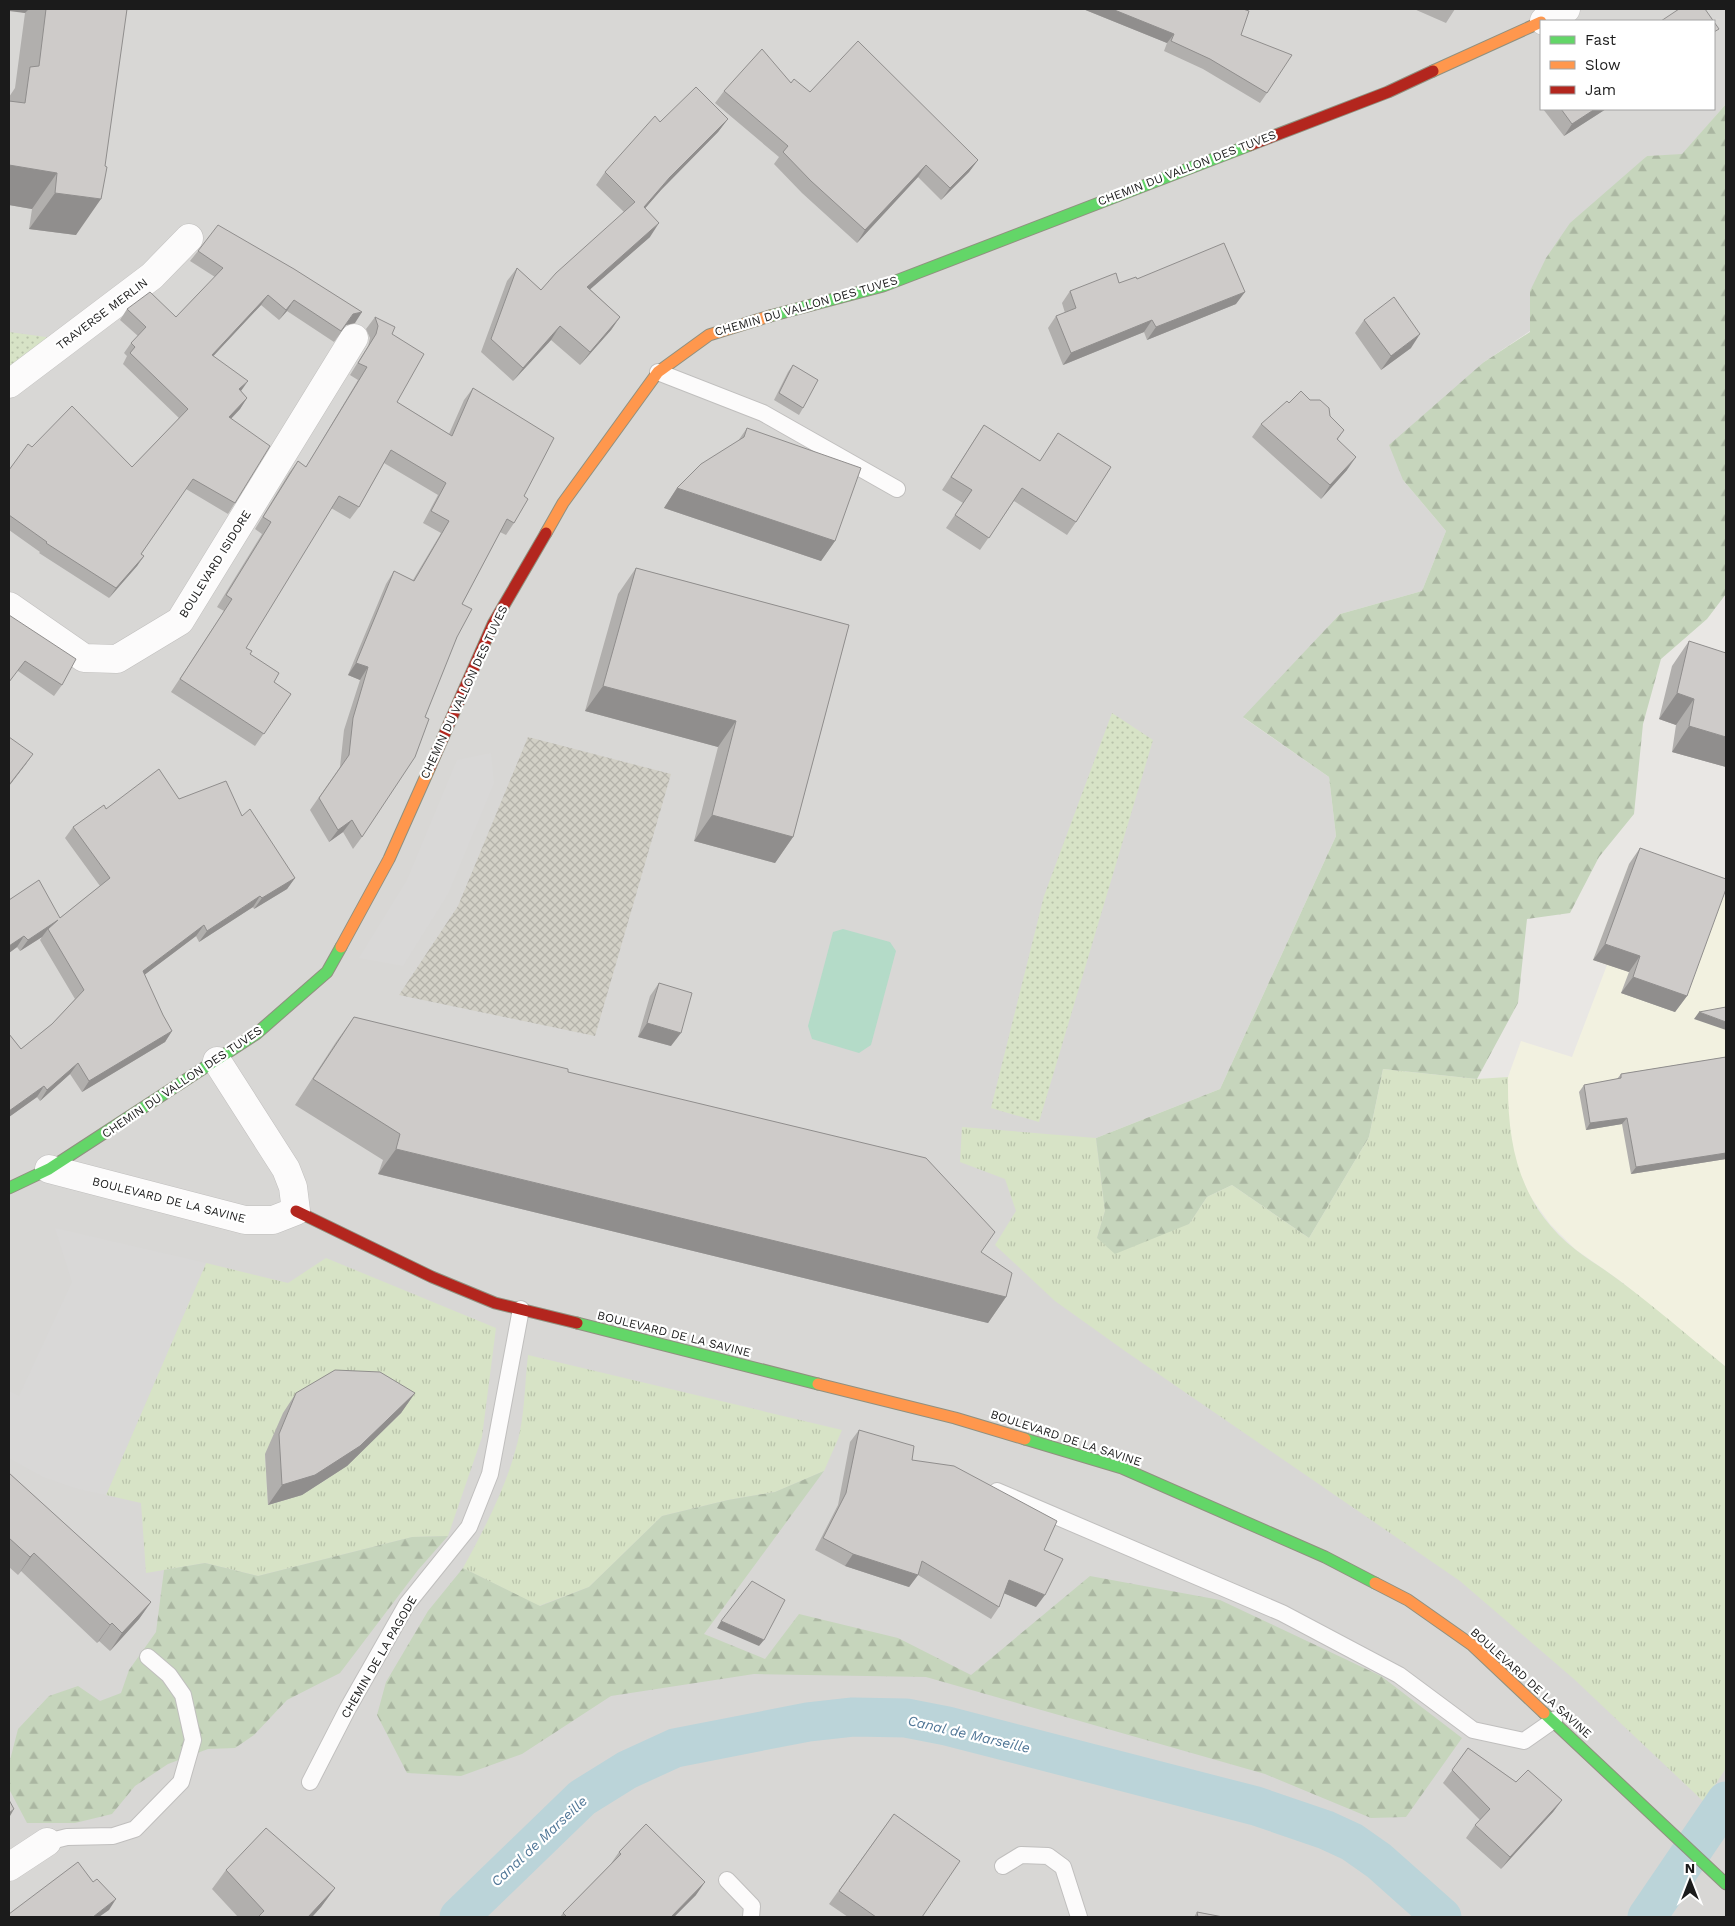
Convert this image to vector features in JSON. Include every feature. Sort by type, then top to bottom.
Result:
[{"type":"street","name":"CHEMIN DU VALLON DES TUVES","points":[[1546,20],[1566,9]]},
{"type":"street","name":"CHEMIN DU VALLON DES TUVES","points":[[9,1188],[49,1169],[256,1034],[327,972],[389,859],[493,624],[563,503],[658,372],[709,335],[741,324],[883,286],[1388,92],[1540,23]]},
{"type":"street","name":"TRAVERSE MERLIN","points":[[9,384],[152,276],[189,238]]},
{"type":"street","name":"BOULEVARD ISIDORE","points":[[9,606],[84,658],[117,659],[180,621],[354,338]]},
{"type":"street","points":[[216,1061],[286,1169],[292,1187],[296,1211]]},
{"type":"street","name":"BOULEVARD DE LA SAVINE","points":[[49,1169],[245,1220],[273,1220],[296,1211],[432,1277],[495,1303],[956,1418],[1122,1468],[1325,1557],[1408,1600],[1472,1645],[1554,1720],[1726,1884]]},
{"type":"street","points":[[9,1867],[46,1842]]},
{"type":"lane","points":[[658,372],[763,413],[898,489]]},
{"type":"lane","name":"CHEMIN DE LA PAGODE","points":[[310,1782],[348,1708],[407,1604],[469,1528],[490,1474],[521,1309]]},
{"type":"lane","points":[[981,1484],[1282,1612],[1399,1675],[1473,1730],[1524,1741],[1554,1720]]},
{"type":"lane","points":[[46,1842],[67,1837],[113,1836],[135,1829],[181,1782],[193,1740],[183,1695],[169,1675],[148,1657]]},
{"type":"lane","points":[[1003,1866],[1021,1855],[1048,1856],[1063,1867],[1079,1917]]},
{"type":"lane","points":[[727,1880],[752,1906],[751,1917]]},
{"type":"shaded area","points":[[9,9],[1726,9],[1726,104],[1682,155],[1647,156],[1530,291],[1530,331],[1484,362],[1403,480],[1446,531],[1422,591],[1340,614],[1244,718],[1329,777],[1336,836],[1220,1089],[1096,1138],[1726,1575],[1726,1917],[9,1917]]},
{"type":"shaded area","points":[[528,737],[671,774],[595,1036],[399,995],[458,906]]},
{"type":"shaded area","points":[[491,753],[494,783],[448,894],[403,966],[359,958],[407,880],[457,760]]},
{"type":"shaded area","points":[[1629,864],[1726,898],[1726,1367],[1619,1280],[1575,1249],[1550,1224],[1530,1196],[1515,1163],[1508,1115],[1508,1077],[1521,1041],[1572,1057],[1607,965],[1593,960]]},
{"type":"shaded area","points":[[55,1228],[206,1263],[106,1495],[78,1489],[43,1477],[9,1458],[9,1391],[19,1396],[72,1282]]},
{"type":"green space","points":[[1726,104],[1726,594],[1707,619],[1661,659],[1643,724],[1634,814],[1599,857],[1570,913],[1527,919],[1518,1003],[1477,1079],[1383,1069],[1369,1137],[1309,1238],[1232,1185],[1207,1197],[1189,1224],[1115,1254],[1097,1238],[1105,1211],[1096,1138],[1220,1089],[1336,836],[1329,777],[1243,717],[1340,614],[1422,591],[1446,531],[1403,480],[1389,445],[1484,362],[1530,332],[1530,291],[1546,258],[1570,223],[1647,156],[1682,154]]},
{"type":"green space","points":[[9,332],[61,339],[9,378]]},
{"type":"green space","points":[[1112,713],[1153,740],[1039,1122],[991,1108],[1044,896]]},
{"type":"green space","points":[[843,929],[890,942],[896,951],[871,1045],[859,1053],[812,1039],[808,1026],[833,932]]},
{"type":"green space","points":[[1383,1069],[1477,1079],[1508,1077],[1510,1127],[1514,1150],[1529,1194],[1541,1214],[1576,1250],[1633,1291],[1726,1367],[1726,1768],[1704,1802],[1575,1680],[1460,1581],[1055,1301],[995,1245],[1016,1211],[1005,1179],[960,1162],[962,1127],[1096,1138],[1105,1211],[1097,1238],[1189,1224],[1207,1197],[1232,1185],[1309,1238],[1369,1137]]},
{"type":"green space","points":[[326,1258],[496,1328],[482,1437],[448,1536],[412,1537],[258,1576],[205,1563],[146,1573],[141,1503],[106,1495],[206,1263],[288,1283]],"holes":[[[401,1413],[356,1456],[324,1481],[288,1499],[268,1504],[265,1454]]]},
{"type":"green space","points":[[528,1355],[842,1430],[824,1471],[775,1492],[728,1500],[662,1516],[589,1587],[539,1606],[463,1568],[489,1519],[511,1466],[522,1422]]},
{"type":"green space","points":[[824,1471],[704,1634],[765,1659],[799,1614],[898,1638],[971,1675],[1090,1576],[1220,1600],[1381,1676],[1462,1738],[1406,1817],[1371,1818],[1265,1774],[926,1677],[754,1674],[611,1696],[522,1754],[461,1776],[407,1773],[377,1715],[386,1682],[428,1611],[463,1568],[540,1606],[589,1587],[662,1516],[728,1500],[775,1492]]},
{"type":"green space","points":[[448,1536],[418,1570],[340,1673],[287,1700],[254,1735],[235,1748],[208,1749],[168,1764],[135,1786],[112,1814],[75,1823],[27,1823],[9,1789],[9,1764],[18,1729],[49,1696],[78,1686],[100,1701],[121,1693],[129,1670],[156,1632],[164,1570],[205,1563],[258,1576],[412,1537]]},
{"type":"building","points":[[46,9],[127,9],[105,166],[107,167],[101,199],[55,193],[57,173],[9,165],[9,101],[25,103],[30,67],[39,66]]},
{"type":"building","points":[[1112,9],[1243,9],[1249,11],[1241,35],[1292,55],[1267,93],[1210,59],[1171,41],[1174,34]]},
{"type":"building","points":[[1679,9],[1705,9],[1712,20],[1662,20]]},
{"type":"building","points":[[1715,23],[1719,29],[1715,31]]},
{"type":"building","points":[[858,41],[978,160],[950,188],[926,165],[865,230],[811,181],[783,152],[788,146],[724,91],[762,49],[791,83],[794,79],[810,92]]},
{"type":"building","points":[[696,87],[728,119],[670,177],[644,207],[659,223],[587,287],[620,317],[590,352],[560,326],[523,368],[491,339],[517,268],[541,290],[556,273],[635,202],[605,172],[655,116],[660,122]]},
{"type":"building","points":[[1562,110],[1593,110],[1572,124]]},
{"type":"building","points":[[218,225],[294,269],[362,312],[353,314],[341,331],[294,300],[286,310],[268,295],[212,355],[248,381],[239,389],[247,398],[229,417],[270,446],[235,503],[193,479],[141,554],[144,556],[116,588],[46,543],[9,515],[9,470],[28,444],[32,447],[72,406],[132,467],[188,409],[130,353],[135,347],[131,343],[146,327],[127,309],[150,292],[176,317],[223,268],[198,251]]},
{"type":"building","points":[[1224,243],[1245,292],[1156,327],[1152,320],[1071,353],[1056,316],[1076,308],[1070,291],[1116,273],[1119,283],[1136,277],[1137,279]]},
{"type":"building","points":[[1394,297],[1420,334],[1391,356],[1364,320]]},
{"type":"building","points":[[375,317],[395,327],[392,334],[424,354],[397,402],[452,436],[473,388],[554,438],[524,496],[528,499],[514,523],[507,519],[462,604],[472,609],[457,637],[425,717],[429,719],[415,757],[362,837],[352,820],[338,830],[319,798],[349,755],[353,718],[368,667],[356,663],[394,571],[414,581],[449,521],[431,511],[446,483],[391,450],[359,507],[339,496],[246,648],[252,651],[250,654],[279,673],[274,682],[291,694],[264,734],[180,679],[232,599],[226,595],[271,522],[263,517],[298,461],[306,467],[367,367],[358,363],[376,334],[378,326]]},
{"type":"building","points":[[793,365],[818,380],[803,408],[779,393]]},
{"type":"building","points":[[1301,391],[1310,400],[1320,400],[1329,408],[1330,416],[1344,430],[1337,439],[1356,457],[1330,485],[1261,424],[1287,401],[1289,403]]},
{"type":"building","points":[[984,425],[1040,461],[1058,433],[1111,467],[1076,522],[1022,488],[989,538],[955,515],[972,490],[951,477]]},
{"type":"building","points":[[747,428],[861,468],[835,541],[677,488],[701,464],[744,437]]},
{"type":"building","points":[[636,568],[849,625],[793,837],[712,815],[736,721],[603,686]]},
{"type":"building","points":[[9,615],[76,659],[62,685],[25,661],[9,682]]},
{"type":"building","points":[[1689,641],[1726,653],[1726,737],[1689,726],[1694,699],[1677,693]]},
{"type":"building","points":[[9,737],[33,754],[9,785]]},
{"type":"building","points":[[159,769],[179,799],[226,781],[242,816],[250,809],[295,878],[262,898],[260,896],[207,931],[204,925],[143,971],[172,1031],[89,1081],[78,1063],[47,1090],[44,1086],[9,1111],[9,1034],[21,1049],[52,1024],[84,990],[48,929],[58,920],[28,940],[24,936],[9,946],[9,900],[39,880],[60,918],[110,878],[73,827],[104,805],[106,809]]},
{"type":"building","points":[[1640,848],[1726,879],[1726,889],[1687,996],[1633,977],[1640,956],[1605,944]]},
{"type":"building","points":[[659,983],[692,993],[681,1033],[647,1023]]},
{"type":"building","points":[[1726,1007],[1726,1022],[1699,1012]]},
{"type":"building","points":[[354,1017],[568,1069],[568,1072],[926,1158],[995,1232],[981,1252],[1012,1273],[1006,1297],[396,1149],[400,1134],[313,1079]]},
{"type":"building","points":[[1726,1057],[1726,1153],[1636,1167],[1627,1118],[1590,1123],[1584,1085],[1621,1078],[1621,1074]]},
{"type":"building","points":[[335,1370],[380,1372],[415,1393],[360,1446],[315,1475],[282,1485],[279,1434],[296,1393]]},
{"type":"building","points":[[859,1430],[914,1446],[912,1460],[954,1466],[1057,1521],[1044,1550],[1063,1559],[1045,1595],[1009,1580],[999,1607],[922,1561],[918,1575],[853,1554],[823,1538],[846,1493]]},
{"type":"building","points":[[9,1473],[151,1602],[122,1633],[112,1623],[110,1625],[34,1553],[30,1557],[9,1538]]},
{"type":"building","points":[[752,1581],[785,1600],[764,1640],[721,1621]]},
{"type":"building","points":[[1468,1748],[1516,1782],[1528,1770],[1562,1800],[1510,1857],[1475,1825],[1490,1809],[1452,1770]]},
{"type":"building","points":[[9,1800],[14,1809],[9,1813]]},
{"type":"building","points":[[894,1814],[960,1861],[922,1917],[876,1917],[839,1891]]},
{"type":"building","points":[[646,1824],[705,1882],[671,1917],[567,1917],[563,1913],[621,1854],[619,1852]]},
{"type":"building","points":[[266,1828],[335,1888],[308,1917],[258,1917],[264,1911],[226,1870]]},
{"type":"building","points":[[78,1862],[93,1882],[97,1879],[116,1899],[93,1917],[9,1917],[9,1914]]},
{"type":"building","points":[[1197,1912],[1223,1917],[1198,1917]]},
{"type":"waterway","name":"Canal de Marseille","points":[[459,1917],[582,1798],[627,1770],[675,1748],[808,1722],[853,1717],[906,1718],[947,1726],[1256,1806],[1326,1830],[1352,1842],[1379,1861],[1442,1917]]},
{"type":"waterway","name":"Canal de Marseille","points":[[1647,1917],[1726,1801]]},
{"type":"traffic: fast","points":[[770,316],[883,286],[1250,145]]},
{"type":"traffic: fast","points":[[9,1188],[49,1169],[256,1034],[327,972],[341,947]]},
{"type":"traffic: fast","points":[[577,1323],[818,1384]]},
{"type":"traffic: fast","points":[[1025,1439],[1122,1468],[1325,1557],[1375,1583]]},
{"type":"traffic: fast","points":[[1544,1713],[1726,1884]]},
{"type":"traffic: slow","points":[[1433,71],[1540,22]]},
{"type":"traffic: slow","points":[[546,533],[563,503],[658,372],[709,335],[770,316]]},
{"type":"traffic: slow","points":[[341,947],[389,859],[430,767]]},
{"type":"traffic: slow","points":[[818,1384],[955,1418],[1025,1439]]},
{"type":"traffic: slow","points":[[1375,1583],[1408,1600],[1472,1645],[1544,1713]]},
{"type":"traffic: jam","points":[[1250,145],[1388,92],[1433,71]]},
{"type":"traffic: jam","points":[[430,767],[493,624],[546,533]]},
{"type":"traffic: jam","points":[[296,1211],[432,1277],[495,1303],[577,1323]]}]
